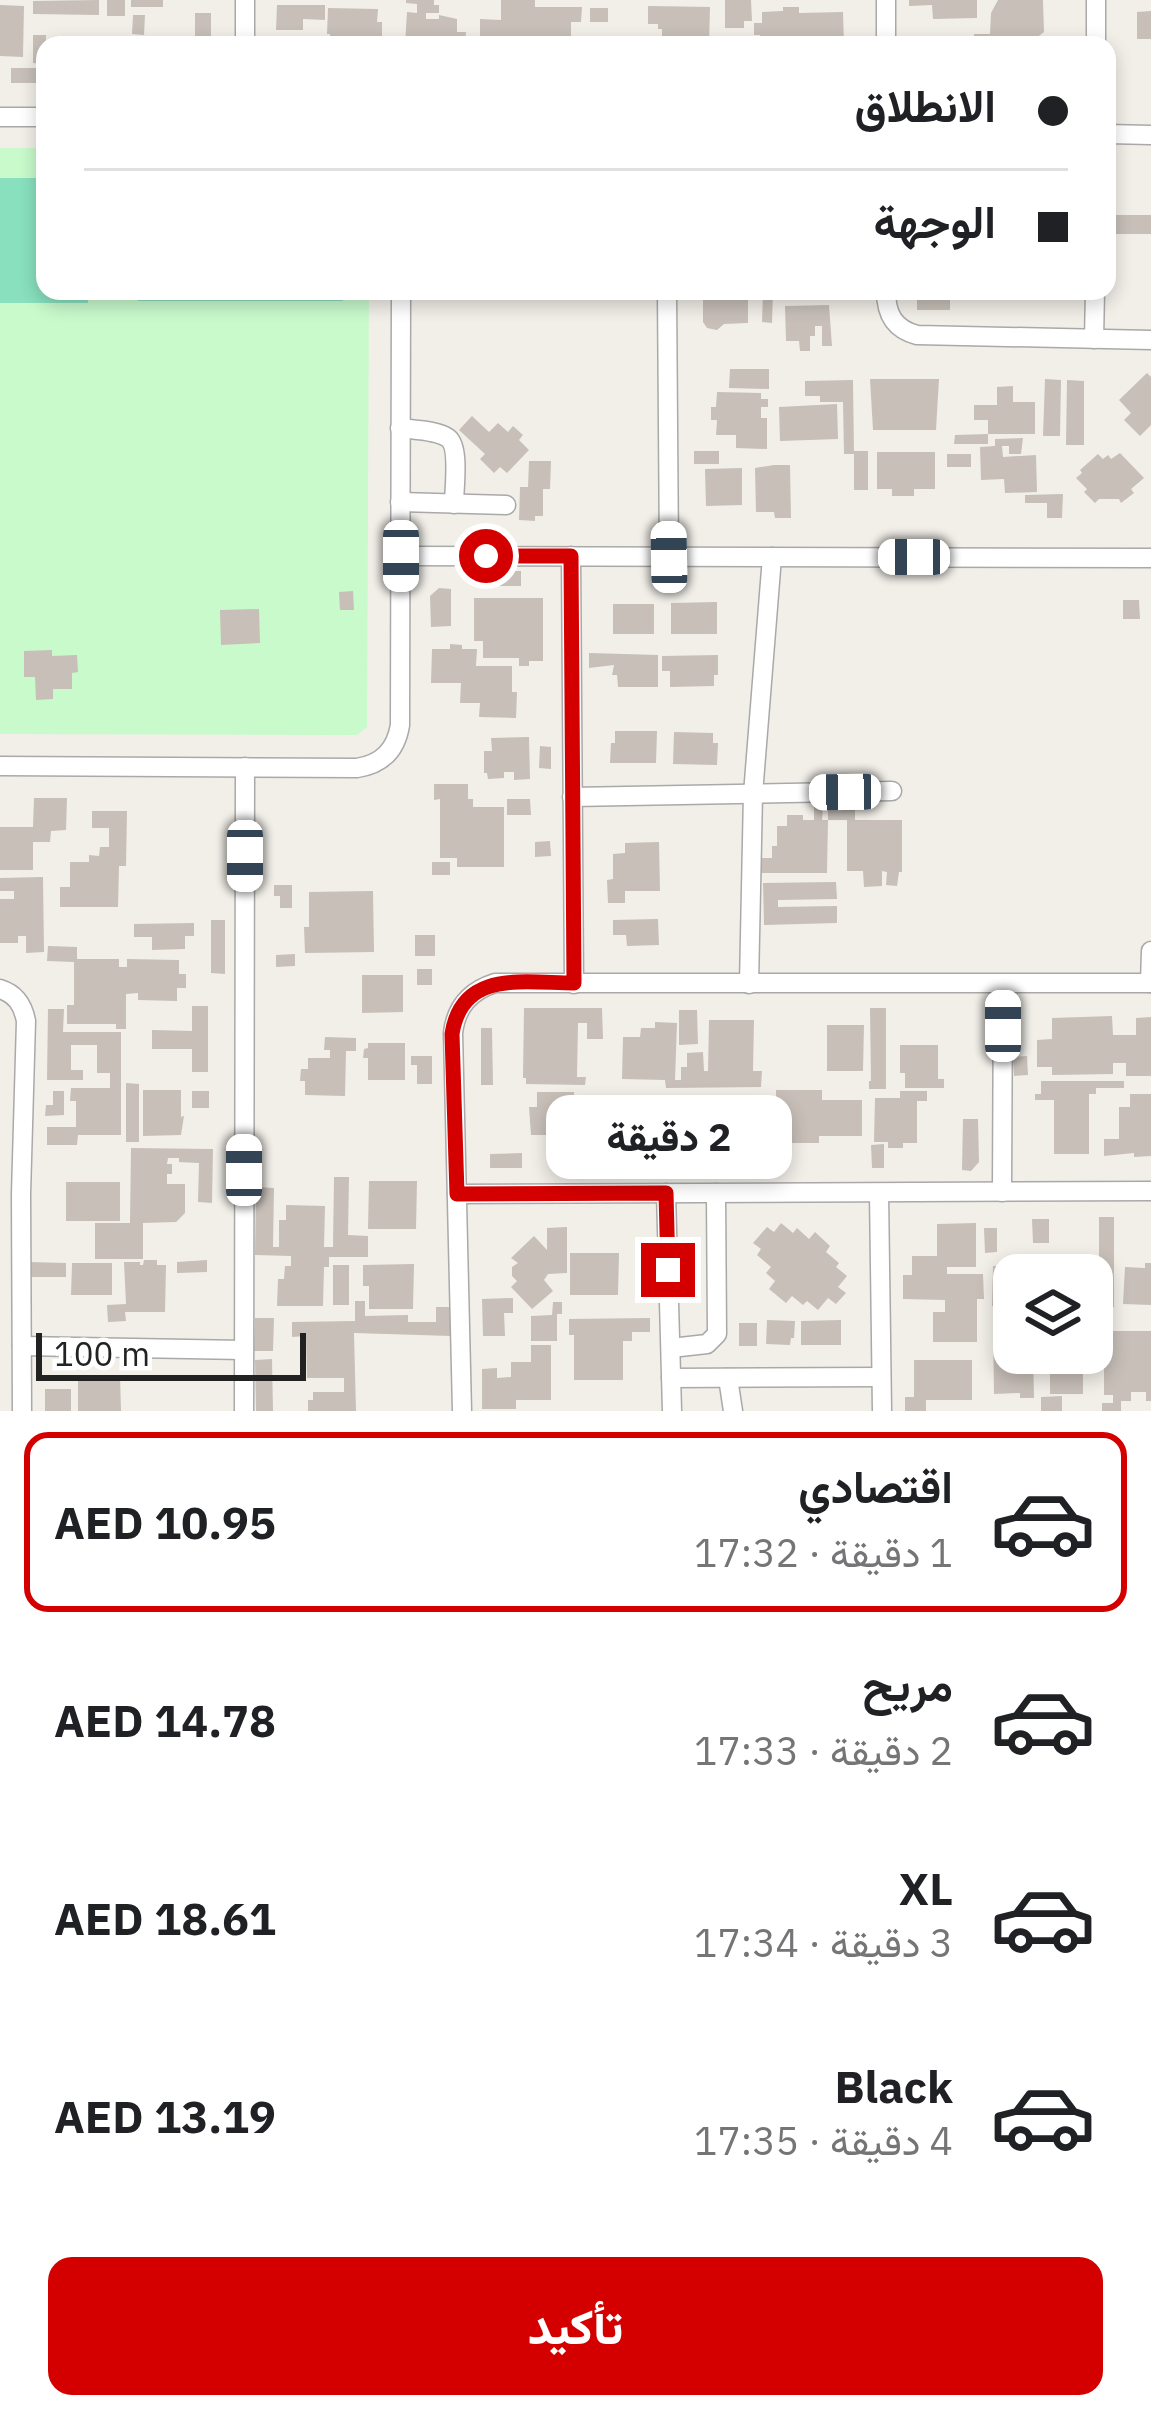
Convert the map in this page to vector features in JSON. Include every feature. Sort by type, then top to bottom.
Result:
[{"type":"street","points":[[245,0],[245,36]]},
{"type":"street","points":[[886,0],[886,36]]},
{"type":"street","points":[[1096,0],[1096,36]]},
{"type":"street","points":[[0,117],[36,117]]},
{"type":"street","points":[[1116,134],[1151,135]]},
{"type":"street","points":[[0,766],[357,768],[375,763],[390,751],[400,725],[400,300]]},
{"type":"street","points":[[667,300],[669,557]]},
{"type":"street","points":[[887,300],[888,313],[908,332],[1151,340]]},
{"type":"street","points":[[1094,300],[1094,339]]},
{"type":"street","points":[[400,428],[444,436],[452,442],[454,504]]},
{"type":"street","points":[[400,502],[506,506]]},
{"type":"street","points":[[401,556],[1151,558]]},
{"type":"street","points":[[571,556],[574,983]]},
{"type":"street","points":[[749,984],[753,794],[772,557]]},
{"type":"street","points":[[244,1411],[245,767]]},
{"type":"street","points":[[572,797],[892,791]]},
{"type":"street","points":[[462,1411],[452,1034],[458,1010],[474,993],[495,983],[1150,983],[1151,951]]},
{"type":"street","points":[[1001,1192],[1003,985]]},
{"type":"street","points":[[0,989],[14,995],[26,1021],[22,1411]]},
{"type":"street","points":[[879,1192],[882,1411]]},
{"type":"street","points":[[457,1194],[1151,1192]]},
{"type":"street","points":[[666,1193],[672,1411]]},
{"type":"street","points":[[670,1348],[702,1346],[717,1334],[716,1193]]},
{"type":"street","points":[[0,1194],[21,1194]]},
{"type":"street","points":[[22,1346],[243,1350]]},
{"type":"street","points":[[671,1378],[881,1377]]},
{"type":"street","points":[[728,1378],[733,1411]]},
{"type":"green space","points":[[0,148],[36,148],[36,178],[0,178]]},
{"type":"green space","points":[[0,178],[36,178],[36,300],[88,303],[0,303]]},
{"type":"green space","points":[[138,300],[343,300],[343,301]]},
{"type":"green space","points":[[369,300],[367,727],[357,735],[0,734],[0,303]]},
{"type":"building","points":[[99,0],[99,15],[33,14],[33,1]]},
{"type":"building","points":[[107,0],[125,0],[125,16],[107,16]]},
{"type":"building","points":[[131,0],[163,0],[163,7],[131,7]]},
{"type":"building","points":[[434,0],[439,13],[426,13],[426,19],[439,19],[439,15],[457,19],[457,32],[466,32],[466,36],[406,36],[407,12],[417,13],[417,4],[406,3]]},
{"type":"building","points":[[501,0],[535,0],[535,7],[582,7],[581,22],[571,22],[571,36],[480,36],[480,19],[501,20]]},
{"type":"building","points":[[725,0],[751,0],[752,21],[744,21],[744,28],[725,28]]},
{"type":"building","points":[[909,0],[977,0],[977,18],[933,19],[932,5],[909,6]]},
{"type":"building","points":[[998,0],[1043,0],[1044,32],[1039,36],[974,36],[990,34],[991,13]]},
{"type":"building","points":[[0,5],[24,6],[23,57],[0,56]]},
{"type":"building","points":[[277,5],[325,5],[325,20],[303,19],[303,30],[276,30]]},
{"type":"building","points":[[648,6],[710,7],[709,36],[662,36],[658,24],[648,24]]},
{"type":"building","points":[[783,7],[799,7],[799,13],[843,12],[844,36],[754,35],[754,23],[762,23],[762,12],[783,11]]},
{"type":"building","points":[[328,8],[378,9],[382,36],[327,34]]},
{"type":"building","points":[[590,8],[608,8],[608,22],[590,22]]},
{"type":"building","points":[[1151,11],[1151,39],[1137,39],[1137,12]]},
{"type":"building","points":[[195,13],[211,13],[211,36],[195,36]]},
{"type":"building","points":[[133,15],[145,15],[144,35],[132,34]]},
{"type":"building","points":[[33,35],[46,35],[36,36],[33,63]]},
{"type":"building","points":[[11,68],[36,68],[36,83],[11,83]]},
{"type":"building","points":[[1116,215],[1151,215],[1151,234],[1116,234]]},
{"type":"building","points":[[703,300],[748,300],[748,323],[724,324],[717,330],[703,322]]},
{"type":"building","points":[[763,300],[773,300],[772,323],[762,322]]},
{"type":"building","points":[[917,300],[950,300],[950,310],[917,310]]},
{"type":"building","points":[[829,305],[832,346],[822,346],[822,326],[815,326],[815,336],[810,336],[810,351],[800,351],[799,341],[786,341],[785,306]]},
{"type":"building","points":[[730,369],[769,369],[769,389],[729,388]]},
{"type":"building","points":[[1147,373],[1151,377],[1151,425],[1140,436],[1124,420],[1131,413],[1119,400]]},
{"type":"building","points":[[870,379],[939,379],[936,430],[873,430]]},
{"type":"building","points":[[1045,379],[1061,380],[1060,436],[1043,436]]},
{"type":"building","points":[[853,380],[854,454],[844,454],[843,402],[805,396],[805,381]]},
{"type":"building","points":[[1067,380],[1084,381],[1084,445],[1066,445]]},
{"type":"building","points":[[1013,386],[1013,402],[1035,402],[1035,434],[988,434],[988,420],[974,420],[974,405],[997,405],[997,387]]},
{"type":"building","points":[[717,392],[761,393],[761,399],[768,399],[768,407],[761,407],[761,418],[767,418],[767,449],[736,448],[736,435],[716,435],[717,420],[711,420],[711,407],[716,407]]},
{"type":"building","points":[[837,404],[838,439],[780,441],[779,407]]},
{"type":"building","points":[[472,416],[489,432],[498,423],[508,432],[513,426],[523,435],[519,440],[529,450],[507,473],[500,467],[494,473],[480,459],[485,454],[459,430]]},
{"type":"building","points":[[988,434],[988,444],[954,444],[955,435]]},
{"type":"building","points":[[1023,438],[1021,454],[1009,454],[1009,446],[1002,446],[1003,457],[1036,455],[1037,492],[1005,493],[1004,479],[981,480],[980,447],[995,446],[995,439]]},
{"type":"building","points":[[694,451],[719,451],[719,464],[694,464]]},
{"type":"building","points":[[854,451],[868,451],[868,490],[854,490]]},
{"type":"building","points":[[877,452],[935,452],[935,489],[892,496],[892,489],[877,489]]},
{"type":"building","points":[[1120,453],[1144,478],[1121,503],[1099,499],[1095,503],[1076,478],[1080,470],[1098,454],[1111,459]]},
{"type":"building","points":[[947,454],[971,454],[971,467],[947,467]]},
{"type":"building","points":[[529,461],[551,461],[550,489],[543,489],[543,516],[535,516],[535,521],[519,520],[520,487],[528,487]]},
{"type":"building","points":[[790,465],[791,518],[756,512],[755,468]]},
{"type":"building","points":[[742,468],[742,505],[706,506],[705,469]]},
{"type":"building","points":[[1063,494],[1062,518],[1047,518],[1047,503],[1025,503],[1025,495]]},
{"type":"building","points":[[489,571],[521,571],[521,586],[489,586]]},
{"type":"building","points":[[439,588],[451,589],[451,626],[431,627],[430,596]]},
{"type":"building","points":[[353,591],[354,610],[340,610],[339,592]]},
{"type":"building","points":[[474,598],[543,598],[543,661],[519,666],[519,658],[483,658],[483,641],[474,641]]},
{"type":"building","points":[[1123,600],[1139,600],[1140,619],[1123,619]]},
{"type":"building","points":[[717,602],[717,634],[671,634],[671,603]]},
{"type":"building","points":[[613,604],[654,604],[654,634],[613,634]]},
{"type":"building","points":[[259,609],[260,643],[221,645],[220,610]]},
{"type":"building","points":[[450,644],[477,649],[476,666],[512,666],[516,718],[479,717],[480,703],[460,703],[461,683],[431,683],[432,649],[450,649]]},
{"type":"building","points":[[52,650],[52,656],[77,655],[78,672],[72,673],[72,689],[53,689],[53,699],[36,700],[35,677],[24,677],[24,651]]},
{"type":"building","points":[[589,653],[658,655],[658,687],[618,687],[617,675],[612,675],[614,665],[589,668]]},
{"type":"building","points":[[718,655],[714,686],[670,687],[670,671],[662,671],[662,656]]},
{"type":"building","points":[[615,731],[657,731],[656,763],[610,763]]},
{"type":"building","points":[[674,732],[713,733],[713,743],[718,743],[717,765],[673,764]]},
{"type":"building","points":[[529,737],[530,779],[514,780],[514,772],[504,772],[504,778],[488,779],[484,751],[492,751],[491,738]]},
{"type":"building","points":[[540,746],[551,747],[551,769],[539,768]]},
{"type":"building","points":[[434,784],[468,784],[473,807],[504,807],[504,867],[457,867],[457,858],[440,858],[440,799],[434,800]]},
{"type":"building","points":[[34,798],[67,798],[66,830],[51,831],[50,842],[33,842],[33,870],[0,870],[0,827],[33,827]]},
{"type":"building","points":[[507,799],[530,799],[531,815],[507,815]]},
{"type":"building","points":[[814,807],[823,808],[822,820],[828,820],[827,873],[761,873],[761,858],[772,858],[772,846],[777,846],[777,826],[787,826],[787,815],[814,820]]},
{"type":"building","points":[[828,807],[855,807],[855,820],[902,820],[902,872],[897,886],[886,885],[887,872],[882,871],[882,886],[864,887],[863,871],[847,871],[847,820],[828,820]]},
{"type":"building","points":[[92,811],[127,811],[126,866],[119,866],[118,907],[60,907],[60,887],[70,887],[70,862],[89,862],[89,855],[99,856],[100,847],[109,847],[109,828],[92,828]]},
{"type":"building","points":[[550,841],[551,856],[535,857],[535,842]]},
{"type":"building","points":[[659,842],[660,891],[625,891],[625,903],[608,903],[613,854],[625,853],[625,843]]},
{"type":"building","points":[[432,862],[450,862],[450,875],[432,875]]},
{"type":"building","points":[[43,877],[44,952],[26,953],[26,936],[18,936],[18,943],[0,943],[0,899],[14,899],[14,891],[0,891],[0,878]]},
{"type":"building","points":[[836,882],[837,899],[778,900],[778,907],[837,906],[837,923],[764,925],[763,883]]},
{"type":"building","points":[[274,885],[292,885],[292,908],[280,908]]},
{"type":"building","points":[[373,891],[374,952],[305,953],[309,892]]},
{"type":"building","points":[[658,919],[659,945],[627,946],[626,935],[613,935],[613,920]]},
{"type":"building","points":[[211,920],[225,920],[225,974],[211,973]]},
{"type":"building","points":[[194,923],[194,936],[185,936],[185,949],[152,950],[152,937],[134,937],[134,924]]},
{"type":"building","points":[[415,935],[435,935],[435,956],[415,956]]},
{"type":"building","points":[[48,946],[77,947],[77,959],[119,959],[119,967],[127,967],[127,959],[179,960],[186,988],[177,988],[177,1001],[138,1000],[138,993],[126,994],[126,1029],[116,1029],[116,1024],[67,1024],[67,1005],[74,1005],[74,962],[47,961]]},
{"type":"building","points":[[295,954],[295,966],[276,967],[276,955]]},
{"type":"building","points":[[417,969],[432,969],[432,985],[417,985]]},
{"type":"building","points":[[362,975],[403,975],[403,1012],[362,1013]]},
{"type":"building","points":[[192,1006],[208,1006],[208,1072],[192,1072],[192,1049],[152,1049],[152,1030],[192,1031]]},
{"type":"building","points":[[524,1008],[602,1008],[603,1039],[587,1039],[587,1023],[578,1023],[577,1077],[586,1077],[585,1085],[526,1084]]},
{"type":"building","points":[[870,1008],[886,1008],[886,1089],[869,1089]]},
{"type":"building","points":[[48,1009],[64,1009],[63,1032],[121,1032],[121,1135],[78,1135],[77,1145],[47,1145],[47,1127],[76,1127],[71,1088],[110,1088],[110,1073],[97,1073],[97,1045],[71,1045],[71,1070],[83,1070],[83,1080],[47,1080]]},
{"type":"building","points":[[679,1010],[697,1010],[698,1044],[679,1045]]},
{"type":"building","points":[[1112,1016],[1113,1035],[1136,1035],[1136,1018],[1151,1017],[1151,1076],[1126,1076],[1126,1063],[1113,1063],[1113,1074],[1052,1075],[1052,1067],[1037,1067],[1037,1040],[1052,1039],[1052,1018]]},
{"type":"building","points":[[709,1020],[754,1020],[753,1071],[762,1071],[761,1087],[666,1088],[665,1080],[622,1079],[623,1037],[640,1037],[641,1028],[655,1028],[655,1022],[677,1023],[675,1080],[681,1080],[681,1067],[687,1067],[687,1053],[703,1052],[704,1071],[708,1071]]},
{"type":"building","points":[[827,1025],[864,1025],[863,1071],[827,1071]]},
{"type":"building","points":[[481,1028],[492,1028],[493,1085],[481,1085]]},
{"type":"building","points":[[325,1037],[356,1038],[356,1051],[346,1051],[345,1096],[305,1095],[305,1081],[300,1081],[301,1069],[308,1069],[308,1058],[330,1058],[330,1050],[324,1050]]},
{"type":"building","points":[[368,1043],[405,1043],[405,1080],[368,1080],[368,1058],[363,1058]]},
{"type":"building","points":[[900,1045],[938,1045],[938,1079],[944,1079],[944,1088],[905,1088]]},
{"type":"building","points":[[411,1056],[432,1056],[432,1084],[417,1084],[417,1065],[411,1065]]},
{"type":"building","points":[[1027,1056],[1028,1075],[1014,1076],[1013,1057]]},
{"type":"building","points":[[1041,1081],[1124,1081],[1124,1088],[1096,1088],[1096,1094],[1089,1094],[1089,1154],[1054,1154],[1054,1100],[1035,1100],[1035,1094],[1041,1094]]},
{"type":"building","points":[[126,1083],[139,1084],[139,1142],[126,1142]]},
{"type":"building","points":[[143,1090],[181,1090],[181,1135],[143,1136]]},
{"type":"building","points":[[776,1090],[822,1090],[822,1100],[862,1100],[862,1136],[819,1136],[819,1143],[781,1143],[781,1162],[769,1162],[769,1143],[776,1143]]},
{"type":"building","points":[[53,1091],[64,1091],[64,1115],[45,1116],[46,1105],[53,1105]]},
{"type":"building","points":[[192,1091],[209,1091],[209,1108],[192,1108]]},
{"type":"building","points":[[900,1091],[927,1091],[927,1101],[917,1101],[917,1143],[888,1148],[888,1142],[874,1142],[875,1098],[900,1098]]},
{"type":"building","points":[[537,1092],[574,1092],[575,1141],[546,1141],[546,1135],[531,1135],[529,1107],[537,1107]]},
{"type":"building","points":[[1130,1094],[1151,1094],[1151,1156],[1104,1156],[1104,1139],[1119,1139],[1119,1107],[1130,1107]]},
{"type":"building","points":[[963,1119],[978,1119],[979,1162],[971,1171],[962,1170]]},
{"type":"building","points":[[884,1144],[884,1168],[872,1168],[871,1145]]},
{"type":"building","points":[[131,1148],[213,1149],[212,1203],[198,1202],[199,1163],[168,1158],[172,1174],[167,1174],[167,1184],[185,1184],[185,1213],[176,1222],[143,1223],[143,1259],[95,1259],[95,1223],[130,1223]]},
{"type":"building","points":[[522,1153],[522,1168],[490,1168],[490,1154]]},
{"type":"building","points":[[334,1177],[349,1177],[348,1235],[368,1236],[368,1257],[329,1257],[329,1267],[324,1267],[323,1306],[277,1306],[278,1279],[284,1279],[291,1256],[255,1255],[256,1187],[274,1188],[273,1247],[279,1247],[279,1220],[286,1220],[286,1205],[325,1206],[324,1247],[333,1247]]},
{"type":"building","points":[[369,1181],[417,1181],[416,1229],[368,1229]]},
{"type":"building","points":[[66,1182],[120,1182],[120,1221],[66,1221]]},
{"type":"building","points":[[1099,1217],[1114,1217],[1114,1307],[1113,1254],[1099,1254]]},
{"type":"building","points":[[1032,1219],[1049,1219],[1049,1243],[1033,1243]]},
{"type":"building","points":[[781,1223],[809,1239],[815,1232],[830,1246],[826,1252],[847,1276],[838,1287],[846,1293],[836,1304],[828,1298],[818,1310],[792,1296],[786,1303],[769,1289],[775,1281],[766,1273],[771,1267],[757,1255],[761,1249],[753,1243],[767,1227],[774,1232]]},
{"type":"building","points":[[976,1223],[976,1267],[947,1267],[947,1274],[983,1274],[984,1299],[977,1299],[977,1342],[933,1342],[933,1312],[945,1312],[945,1300],[903,1299],[903,1275],[912,1275],[912,1256],[937,1256],[937,1224]]},
{"type":"building","points":[[567,1227],[567,1273],[548,1274],[544,1280],[553,1291],[532,1309],[511,1287],[517,1281],[512,1267],[518,1263],[511,1258],[534,1236],[547,1250],[547,1228]]},
{"type":"building","points":[[984,1228],[997,1228],[997,1252],[985,1253]]},
{"type":"building","points":[[570,1253],[619,1253],[618,1295],[570,1295]]},
{"type":"building","points":[[144,1260],[166,1265],[165,1312],[125,1312],[126,1321],[108,1322],[107,1305],[126,1304],[124,1262],[143,1265]]},
{"type":"building","points":[[207,1260],[207,1272],[177,1273],[177,1262]]},
{"type":"building","points":[[29,1262],[66,1263],[66,1277],[30,1277]]},
{"type":"building","points":[[72,1263],[112,1263],[112,1295],[71,1295]]},
{"type":"building","points":[[1145,1263],[1151,1263],[1151,1305],[1123,1304],[1125,1267],[1145,1268]]},
{"type":"building","points":[[414,1264],[413,1309],[369,1309],[363,1265]]},
{"type":"building","points":[[333,1265],[349,1265],[349,1305],[333,1305]]},
{"type":"building","points":[[513,1298],[513,1313],[504,1313],[505,1336],[483,1336],[482,1299]]},
{"type":"building","points":[[355,1301],[365,1301],[365,1316],[408,1315],[408,1322],[436,1322],[436,1307],[451,1307],[451,1336],[354,1333],[356,1411],[308,1411],[313,1392],[344,1392],[344,1378],[307,1378],[306,1336],[292,1337],[292,1322],[355,1321]]},
{"type":"building","points":[[553,1302],[562,1302],[557,1341],[531,1341],[531,1316],[552,1315]]},
{"type":"building","points":[[255,1318],[274,1318],[273,1351],[254,1351]]},
{"type":"building","points":[[650,1318],[650,1332],[632,1332],[632,1341],[623,1341],[623,1380],[574,1380],[574,1335],[569,1335],[569,1319]]},
{"type":"building","points":[[767,1320],[795,1321],[790,1345],[766,1344]]},
{"type":"building","points":[[841,1320],[841,1345],[801,1345],[801,1321]]},
{"type":"building","points":[[739,1323],[757,1323],[757,1346],[739,1346]]},
{"type":"building","points":[[1113,1331],[1151,1331],[1151,1401],[1146,1401],[1146,1392],[1131,1392],[1131,1401],[1121,1401],[1121,1411],[1102,1411],[1102,1403],[1113,1403],[1113,1395],[1104,1395],[1104,1374],[1113,1374]]},
{"type":"building","points":[[531,1345],[551,1345],[551,1400],[516,1400],[516,1409],[482,1409],[482,1369],[497,1368],[497,1378],[511,1377],[511,1362],[531,1362]]},
{"type":"building","points":[[272,1359],[273,1411],[256,1411],[255,1360]]},
{"type":"building","points":[[914,1360],[972,1360],[972,1400],[926,1400],[926,1411],[905,1411],[905,1397],[914,1397]]},
{"type":"building","points":[[994,1374],[1033,1374],[1034,1398],[994,1394]]},
{"type":"building","points":[[1050,1374],[1083,1374],[1083,1394],[1050,1394]]},
{"type":"building","points":[[120,1375],[121,1411],[78,1411],[78,1376]]},
{"type":"building","points":[[45,1389],[71,1389],[71,1411],[45,1411]]},
{"type":"building","points":[[1062,1396],[1062,1411],[1041,1411],[1041,1397]]},
{"type":"route","points":[[486,556],[571,556],[574,983],[495,983],[474,993],[458,1010],[452,1034],[457,1194],[666,1193],[668,1270]]}]
